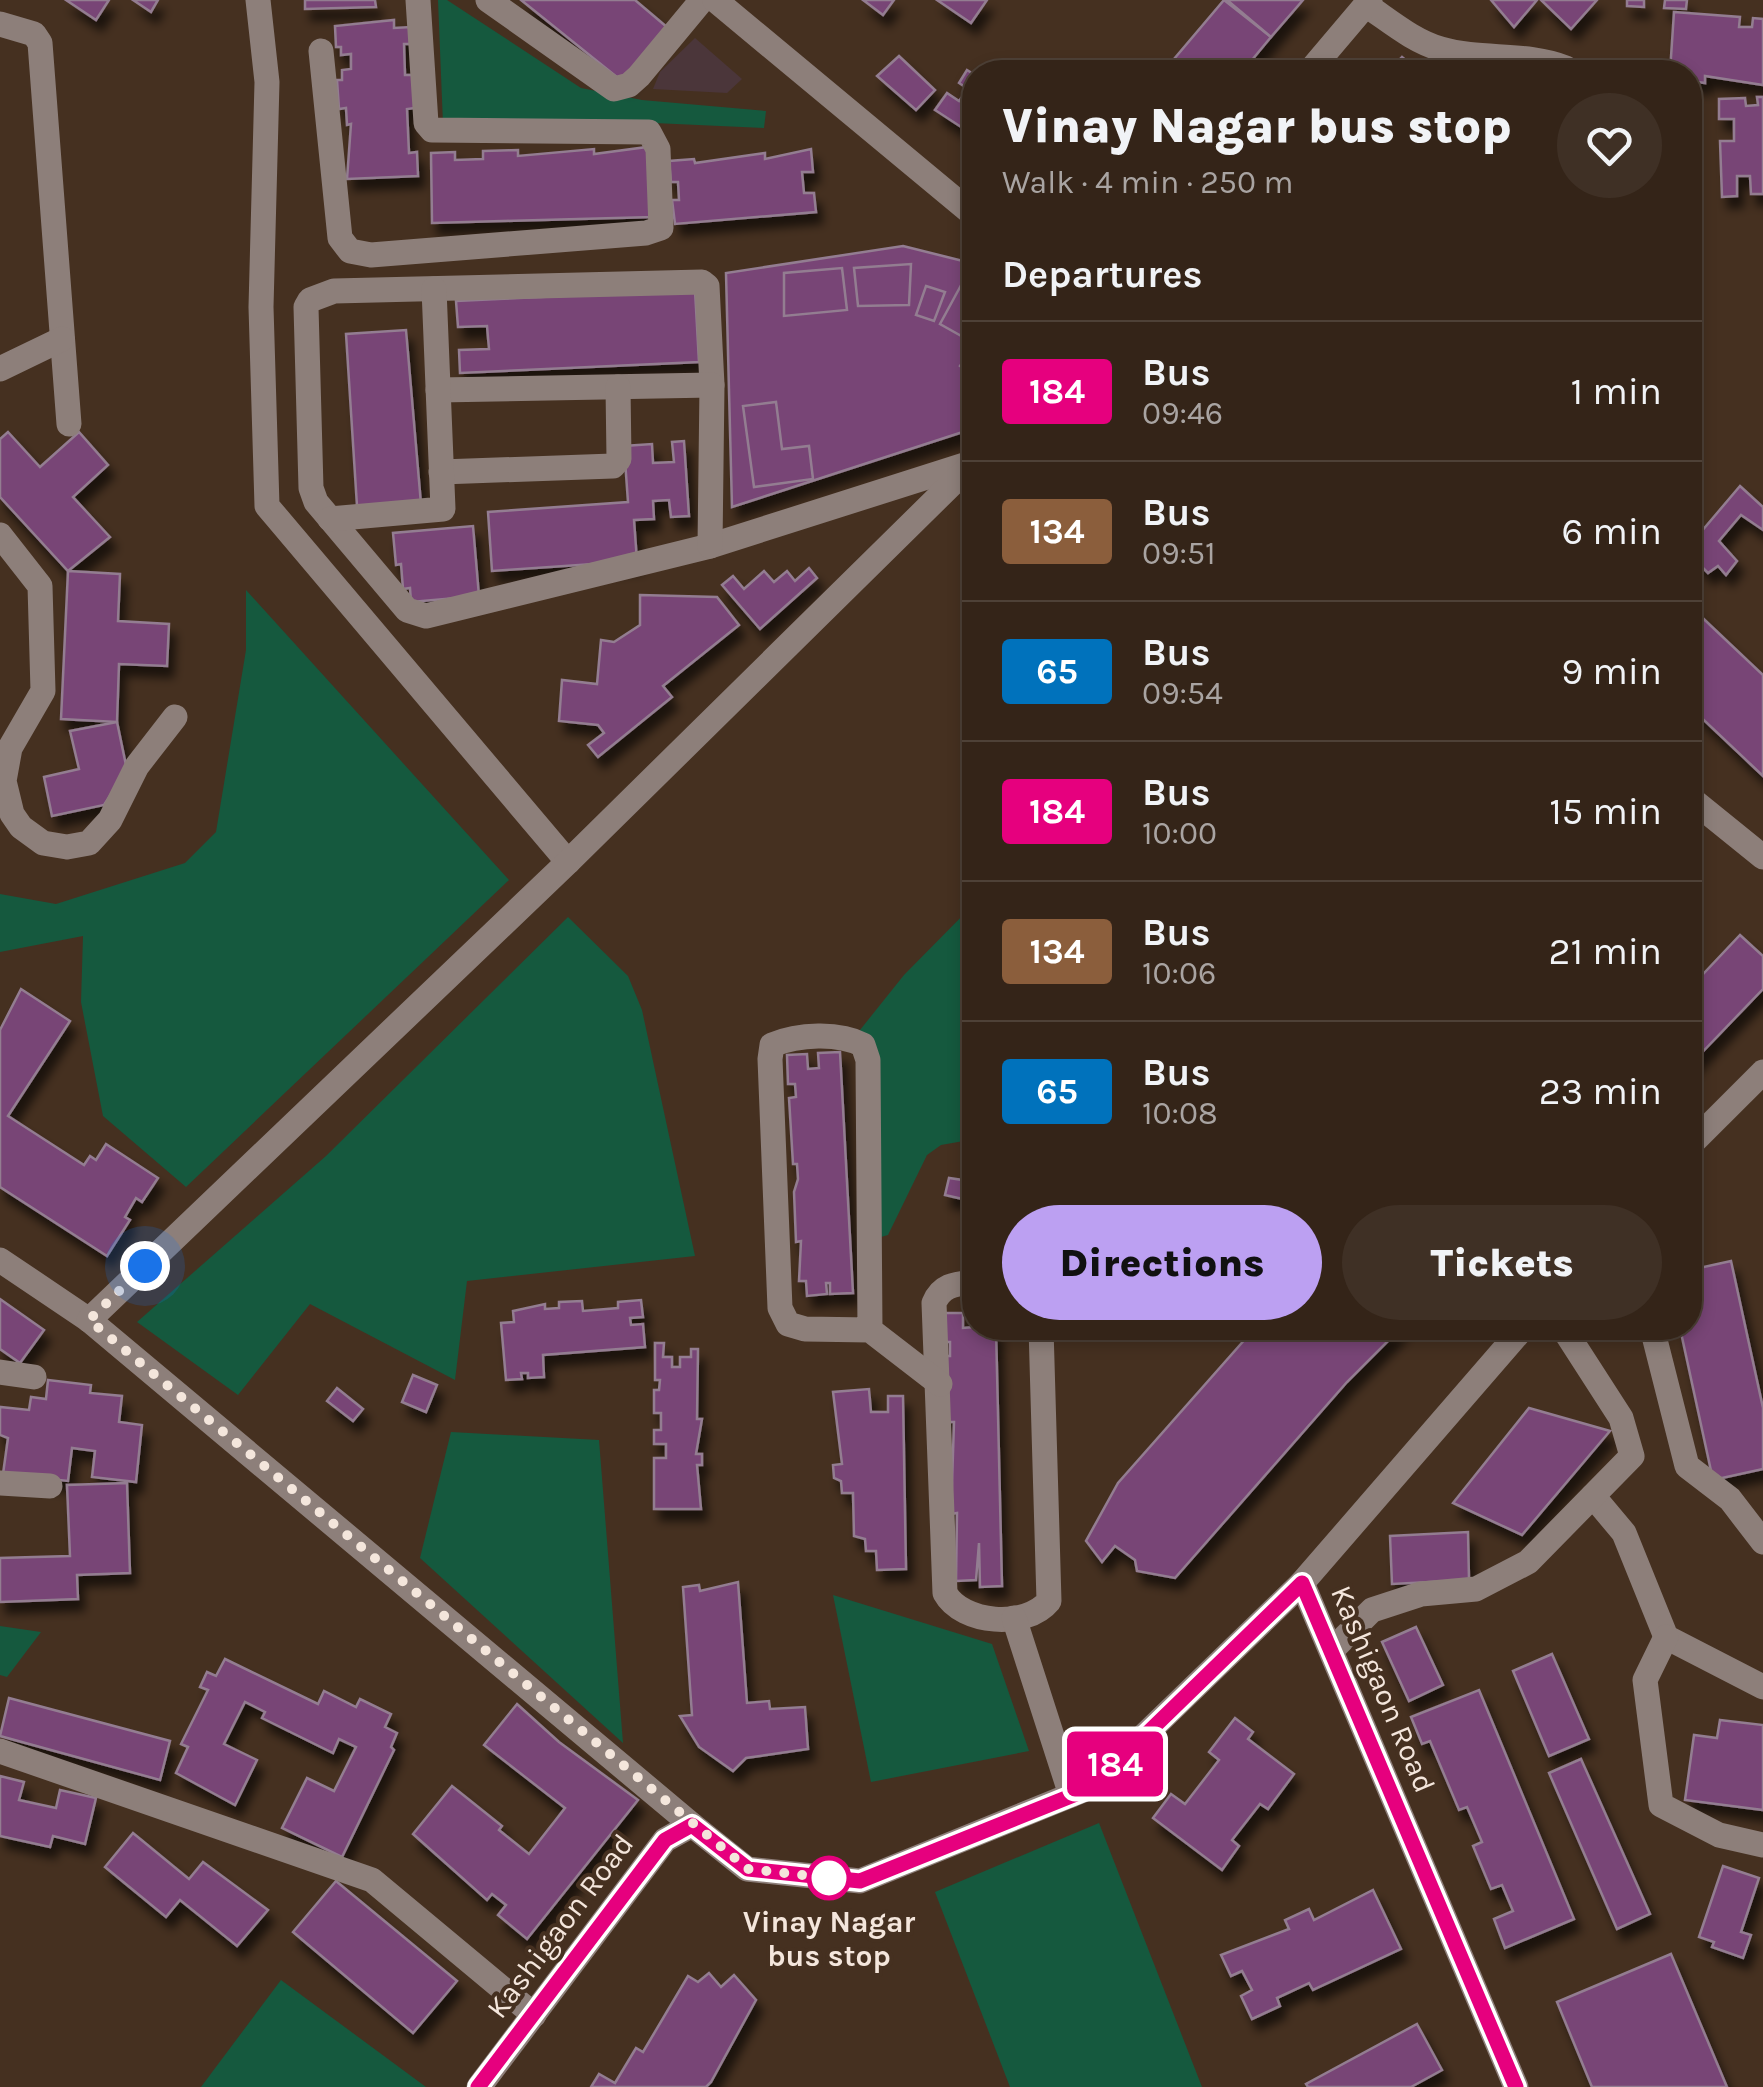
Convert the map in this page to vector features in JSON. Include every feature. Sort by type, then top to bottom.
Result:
[{"type":"street","points":[[258,0],[266,82],[262,307],[266,506],[568,862]]},
{"type":"street","points":[[321,51],[340,238],[350,252],[371,254],[646,234],[661,228],[658,148],[649,132],[432,130],[426,124],[418,0]]},
{"type":"street","points":[[488,0],[614,89],[629,85],[639,76],[702,0]]},
{"type":"street","points":[[715,0],[962,205]]},
{"type":"street","points":[[1320,60],[1368,2],[1417,40],[1444,50],[1546,60]]},
{"type":"street","points":[[0,24],[34,34],[40,43],[69,424]]},
{"type":"street","points":[[710,546],[712,385],[705,283],[334,291],[310,300],[306,307],[311,488],[330,520],[407,610],[426,616],[710,546],[962,465]]},
{"type":"street","points":[[330,520],[442,509],[434,289]]},
{"type":"street","points":[[0,369],[62,339]]},
{"type":"street","points":[[438,390],[712,385]]},
{"type":"street","points":[[441,472],[613,466],[619,459],[618,387]]},
{"type":"street","points":[[89,1320],[568,862],[962,473]]},
{"type":"street","points":[[0,535],[40,586],[43,691],[10,748],[4,781],[12,814],[21,827],[43,843],[66,847],[89,843],[110,820],[137,766],[175,718]]},
{"type":"street","points":[[1702,808],[1763,856]]},
{"type":"street","points":[[870,1330],[868,1060],[864,1045],[848,1037],[787,1038],[772,1045],[770,1059],[780,1308],[788,1324],[805,1329],[870,1330],[940,1384]]},
{"type":"street","points":[[1702,1133],[1763,1072]]},
{"type":"street","points":[[0,1260],[89,1320],[692,1825]]},
{"type":"street","points":[[962,1283],[939,1291],[934,1303],[945,1592],[953,1607],[966,1615],[1014,1618],[1040,1612],[1049,1600],[1041,1340]]},
{"type":"street","points":[[1302,1583],[1514,1340]]},
{"type":"street","points":[[1332,1650],[1372,1610],[1422,1594],[1476,1589],[1528,1562],[1632,1456],[1622,1418],[1571,1340]]},
{"type":"street","points":[[1655,1340],[1687,1466],[1751,1507],[1763,1542]]},
{"type":"street","points":[[0,1372],[34,1378]]},
{"type":"street","points":[[0,1483],[50,1486]]},
{"type":"street","points":[[1593,1496],[1624,1533],[1666,1637],[1763,1686]]},
{"type":"street","name":"Kashigaon Road","points":[[478,2087],[665,1840],[692,1825],[748,1869],[860,1881],[1091,1788],[1302,1583],[1516,2087]]},
{"type":"street","points":[[1014,1618],[1071,1796]]},
{"type":"street","points":[[1666,1637],[1645,1680],[1661,1805],[1719,1836],[1763,1845]]},
{"type":"street","points":[[0,1751],[372,1880],[534,2015]]},
{"type":"shaded area","points":[[695,38],[742,79],[727,93],[653,89],[660,72]]},
{"type":"green space","points":[[438,0],[447,0],[581,88],[642,100],[766,111],[764,128],[588,120],[443,124]]},
{"type":"green space","points":[[246,590],[509,880],[186,1187],[103,1116],[81,1002],[83,936],[0,952],[0,894],[56,904],[185,863],[216,832],[246,650]]},
{"type":"green space","points":[[962,916],[962,1141],[941,1145],[927,1155],[888,1235],[874,1239],[860,1030],[904,975]]},
{"type":"green space","points":[[568,917],[628,976],[642,1010],[695,1256],[467,1281],[455,1380],[310,1304],[238,1395],[137,1322],[326,1156]]},
{"type":"green space","points":[[451,1432],[599,1440],[623,1743],[420,1558]]},
{"type":"green space","points":[[833,1595],[992,1644],[1029,1751],[871,1782]]},
{"type":"green space","points":[[0,1626],[41,1632],[7,1677],[0,1675]]},
{"type":"green space","points":[[1099,1823],[1202,2087],[1010,2087],[935,1892]]},
{"type":"green space","points":[[281,1980],[426,2087],[201,2087]]},
{"type":"building","points":[[66,0],[109,0],[96,20]]},
{"type":"building","points":[[133,0],[158,0],[151,12]]},
{"type":"building","points":[[305,0],[375,0],[376,7],[305,9]]},
{"type":"building","points":[[521,0],[635,0],[668,28],[623,82]]},
{"type":"building","points":[[863,0],[894,0],[883,15]]},
{"type":"building","points":[[937,0],[987,0],[971,23]]},
{"type":"building","points":[[1224,0],[1271,37],[1252,60],[1173,60]]},
{"type":"building","points":[[1227,0],[1303,0],[1271,37]]},
{"type":"building","points":[[1491,0],[1537,0],[1514,27]]},
{"type":"building","points":[[1541,0],[1597,0],[1571,29]]},
{"type":"building","points":[[1627,0],[1644,0],[1644,7],[1627,6]]},
{"type":"building","points":[[1665,0],[1687,0],[1686,9],[1664,8]]},
{"type":"building","points":[[1674,12],[1740,17],[1739,27],[1752,27],[1753,18],[1763,19],[1763,85],[1705,76],[1702,83],[1702,60],[1671,60]]},
{"type":"building","points":[[394,20],[394,28],[411,27],[412,44],[404,44],[405,75],[414,75],[415,108],[407,109],[409,153],[417,152],[418,176],[347,179],[351,124],[347,125],[346,108],[339,109],[337,80],[342,80],[342,70],[351,69],[351,54],[341,55],[341,47],[336,47],[335,26]]},
{"type":"building","points":[[899,56],[935,90],[916,110],[877,76]]},
{"type":"building","points":[[947,93],[959,101],[962,97],[962,128],[935,110]]},
{"type":"building","points":[[1757,97],[1763,97],[1763,194],[1751,194],[1750,176],[1737,176],[1737,196],[1722,197],[1720,141],[1734,141],[1734,119],[1719,119],[1719,99],[1745,98],[1746,106],[1758,105]]},
{"type":"building","points":[[647,147],[653,217],[432,223],[431,153],[455,152],[455,160],[483,159],[483,151],[518,150],[518,156],[594,149],[594,154]]},
{"type":"building","points":[[811,149],[813,172],[802,172],[804,193],[814,193],[816,212],[675,224],[672,200],[679,200],[678,182],[671,182],[669,161],[694,159],[695,163],[765,153],[765,159]]},
{"type":"building","points":[[903,246],[962,261],[962,432],[732,507],[726,273]]},
{"type":"building","points":[[911,264],[909,305],[858,306],[854,268]]},
{"type":"building","points":[[842,268],[847,310],[784,316],[784,273]]},
{"type":"building","points":[[962,284],[962,336],[940,324]]},
{"type":"building","points":[[926,286],[945,292],[934,321],[916,315]]},
{"type":"building","points":[[695,290],[699,362],[460,373],[459,350],[489,349],[487,326],[458,327],[456,301]]},
{"type":"building","points":[[406,330],[421,504],[357,506],[346,334]]},
{"type":"building","points":[[776,402],[782,449],[809,446],[813,479],[754,487],[743,406]]},
{"type":"building","points":[[8,432],[40,467],[79,432],[108,465],[73,497],[110,537],[68,571],[0,497],[0,439]]},
{"type":"building","points":[[684,441],[689,516],[671,517],[669,500],[653,501],[654,519],[634,520],[637,561],[492,571],[488,512],[628,502],[624,446],[652,444],[653,463],[674,462],[672,442]]},
{"type":"building","points":[[1740,486],[1763,507],[1763,530],[1741,515],[1719,541],[1737,561],[1726,575],[1718,566],[1708,573],[1702,567],[1702,531]]},
{"type":"building","points":[[473,526],[479,596],[411,602],[410,588],[403,589],[401,564],[396,565],[393,533]]},
{"type":"building","points":[[809,568],[817,578],[760,629],[722,585],[733,576],[744,589],[764,571],[774,582],[787,571],[795,581]]},
{"type":"building","points":[[68,571],[120,574],[118,621],[169,624],[167,666],[119,664],[117,722],[61,719]]},
{"type":"building","points":[[640,595],[717,597],[739,625],[663,686],[672,697],[598,757],[588,745],[604,733],[598,725],[559,721],[562,680],[597,684],[601,640],[614,642],[640,625]]},
{"type":"building","points":[[1702,617],[1763,675],[1763,776],[1702,718]]},
{"type":"building","points":[[117,722],[127,770],[104,805],[52,816],[44,777],[79,769],[70,731]]},
{"type":"building","points":[[1740,935],[1763,956],[1763,989],[1702,1053],[1702,975]]},
{"type":"building","points":[[21,989],[70,1021],[8,1116],[84,1165],[90,1156],[96,1160],[106,1144],[158,1178],[142,1202],[136,1198],[125,1217],[130,1220],[107,1256],[0,1187],[0,1030]]},
{"type":"building","points":[[840,1052],[853,1293],[830,1294],[830,1283],[826,1283],[827,1294],[807,1296],[806,1281],[799,1281],[801,1241],[796,1242],[794,1192],[798,1179],[797,1164],[793,1164],[789,1098],[796,1097],[795,1084],[788,1084],[787,1055],[807,1054],[808,1069],[819,1068],[818,1053]]},
{"type":"building","points":[[949,1178],[962,1180],[962,1199],[945,1195]]},
{"type":"building","points":[[1731,1261],[1763,1408],[1763,1469],[1713,1480],[1683,1340],[1702,1340],[1702,1267]]},
{"type":"building","points":[[0,1299],[44,1330],[20,1363],[0,1349]]},
{"type":"building","points":[[641,1300],[643,1317],[630,1318],[631,1325],[643,1324],[645,1347],[543,1355],[544,1377],[528,1378],[528,1373],[521,1373],[522,1379],[506,1380],[501,1323],[514,1322],[513,1311],[545,1304],[545,1309],[559,1308],[559,1302],[582,1301],[583,1311],[618,1308],[618,1302]]},
{"type":"building","points":[[943,1313],[962,1313],[962,1340],[996,1340],[1002,1586],[980,1587],[979,1543],[976,1580],[956,1581],[957,1513],[951,1514],[954,1422],[945,1422],[944,1356],[950,1356],[950,1342],[943,1342]]},
{"type":"building","points":[[1244,1340],[1389,1340],[1347,1382],[1175,1578],[1137,1571],[1135,1560],[1115,1546],[1102,1562],[1086,1541],[1118,1483]]},
{"type":"building","points":[[655,1343],[664,1343],[663,1357],[672,1357],[672,1367],[680,1367],[680,1357],[691,1357],[691,1349],[698,1349],[697,1419],[702,1419],[696,1454],[702,1454],[702,1465],[697,1465],[701,1509],[654,1509],[654,1458],[666,1458],[666,1444],[654,1444],[654,1430],[661,1430],[661,1413],[654,1413],[654,1390],[659,1390],[660,1380],[655,1380]]},
{"type":"building","points":[[413,1375],[437,1385],[426,1412],[402,1402]]},
{"type":"building","points":[[48,1380],[91,1385],[90,1393],[122,1396],[119,1422],[142,1425],[136,1482],[92,1477],[95,1451],[72,1448],[68,1481],[3,1474],[8,1438],[0,1435],[0,1407],[29,1410],[31,1397],[46,1399]]},
{"type":"building","points":[[337,1388],[363,1409],[353,1421],[327,1401]]},
{"type":"building","points":[[869,1389],[871,1412],[888,1412],[888,1396],[903,1396],[906,1569],[877,1570],[876,1551],[866,1551],[865,1539],[854,1536],[853,1493],[842,1493],[841,1481],[834,1478],[833,1465],[842,1464],[833,1392]]},
{"type":"building","points":[[1529,1408],[1610,1431],[1522,1535],[1453,1503]]},
{"type":"building","points":[[127,1483],[130,1573],[77,1575],[78,1599],[0,1602],[0,1558],[70,1556],[67,1485]]},
{"type":"building","points":[[1468,1532],[1469,1580],[1392,1584],[1390,1536]]},
{"type":"building","points":[[738,1582],[747,1703],[769,1701],[770,1709],[805,1707],[808,1749],[746,1758],[733,1771],[699,1747],[680,1716],[692,1715],[683,1587],[699,1585],[700,1591]]},
{"type":"building","points":[[1416,1627],[1443,1685],[1409,1701],[1382,1642]]},
{"type":"building","points":[[1552,1654],[1589,1739],[1549,1756],[1513,1671]]},
{"type":"building","points":[[225,1659],[318,1704],[324,1691],[356,1707],[360,1699],[391,1714],[385,1727],[397,1733],[391,1747],[394,1750],[342,1857],[282,1828],[307,1778],[334,1791],[356,1747],[339,1739],[333,1753],[262,1718],[265,1712],[245,1702],[224,1744],[257,1760],[235,1805],[176,1773],[188,1747],[181,1744],[208,1690],[200,1687],[207,1672],[216,1676]]},
{"type":"building","points":[[1479,1690],[1574,1919],[1505,1948],[1494,1919],[1513,1911],[1502,1885],[1491,1889],[1473,1846],[1482,1842],[1467,1807],[1459,1810],[1430,1741],[1422,1744],[1411,1717]]},
{"type":"building","points":[[9,1698],[170,1741],[160,1780],[0,1736]]},
{"type":"building","points":[[517,1704],[559,1742],[638,1800],[527,1939],[498,1915],[506,1905],[492,1894],[487,1900],[413,1834],[452,1786],[502,1826],[499,1830],[529,1854],[565,1808],[484,1745]]},
{"type":"building","points":[[1235,1718],[1253,1732],[1248,1739],[1294,1774],[1268,1809],[1260,1804],[1232,1840],[1239,1846],[1222,1870],[1153,1818],[1171,1794],[1185,1804],[1219,1760],[1209,1752]]},
{"type":"building","points":[[1720,1720],[1763,1725],[1763,1810],[1685,1800],[1694,1735],[1717,1738]]},
{"type":"building","points":[[1581,1759],[1650,1914],[1617,1929],[1549,1773]]},
{"type":"building","points":[[0,1776],[24,1782],[19,1800],[56,1808],[60,1790],[96,1798],[85,1844],[53,1836],[50,1847],[0,1836]]},
{"type":"building","points":[[133,1833],[189,1879],[203,1862],[268,1910],[237,1946],[180,1900],[166,1917],[105,1867]]},
{"type":"building","points":[[1723,1866],[1759,1878],[1741,1932],[1751,1935],[1743,1958],[1712,1947],[1714,1942],[1699,1937]]},
{"type":"building","points":[[336,1881],[457,1981],[413,2033],[293,1932]]},
{"type":"building","points":[[1373,1890],[1401,1949],[1313,1990],[1309,1983],[1277,1998],[1280,2006],[1252,2019],[1241,1996],[1252,1990],[1242,1971],[1231,1976],[1221,1955],[1289,1929],[1285,1920],[1309,1909],[1314,1920]]},
{"type":"building","points":[[1671,1954],[1727,2087],[1592,2087],[1557,2002]]},
{"type":"building","points":[[709,1973],[721,1987],[734,1975],[756,2000],[706,2087],[591,2087],[599,2074],[615,2083],[636,2048],[643,2052],[688,1976],[698,1982]]},
{"type":"building","points":[[1417,2024],[1442,2070],[1411,2087],[1306,2084]]},
{"type":"bus line","name":"184","points":[[478,2087],[665,1840],[692,1825],[748,1869],[860,1881],[1091,1788],[1302,1583],[1516,2087]]},
{"type":"place","name":"Vinay Nagar bus stop","points":[[829,1878]]},
{"type":"route","points":[[145,1266],[89,1320],[748,1869],[829,1878]]}]
